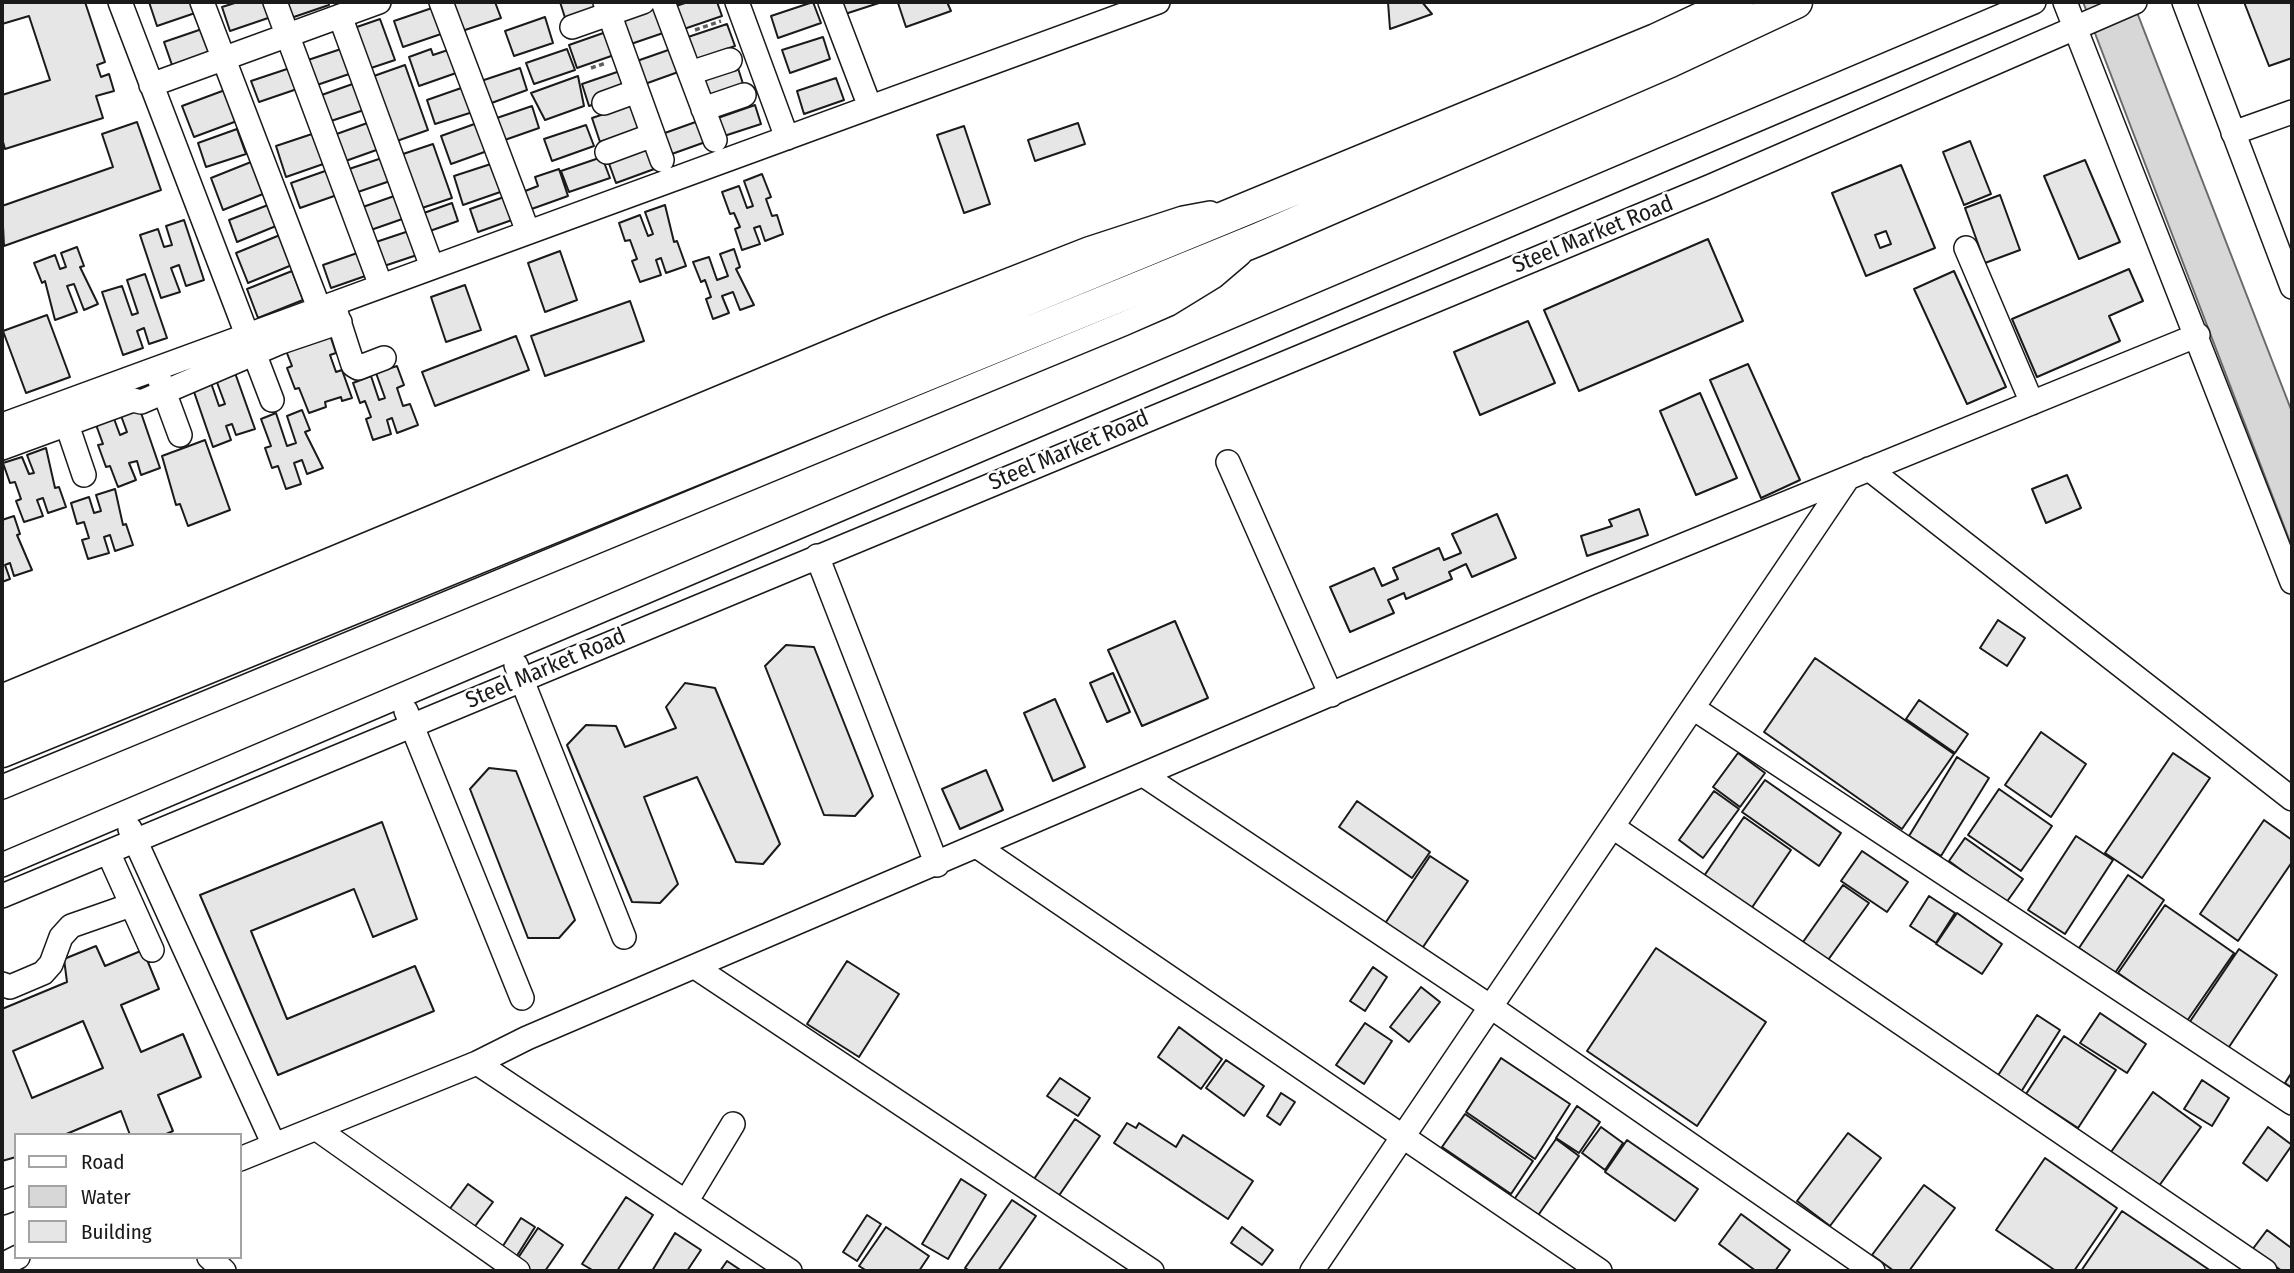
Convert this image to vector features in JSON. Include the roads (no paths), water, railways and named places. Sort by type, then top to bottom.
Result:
[{"type":"highway","points":[[2,721],[1656,40],[1737,2]]},
{"type":"highway","points":[[2,751],[1259,239],[1670,61],[1796,2]]},
{"type":"street","points":[[120,2],[272,400]]},
{"type":"street","points":[[202,2],[223,59],[353,365],[358,368],[383,358]]},
{"type":"street","points":[[275,2],[381,286]]},
{"type":"street","points":[[151,85],[379,2]]},
{"type":"street","points":[[440,2],[528,232]]},
{"type":"street","points":[[572,27],[607,8],[643,2]]},
{"type":"street","points":[[663,2],[715,140]]},
{"type":"street","points":[[737,2],[787,138]]},
{"type":"street","points":[[830,2],[870,107]]},
{"type":"street","points":[[2,425],[164,393],[251,345],[331,311],[381,286],[1158,2]]},
{"type":"street","name":"Steel Market Road","points":[[2,865],[2034,2]]},
{"type":"street","points":[[2066,2],[2292,582]]},
{"type":"street","name":"Steel Market Road","points":[[2,896],[1711,187],[2135,2]]},
{"type":"street","points":[[2184,2],[2292,288]]},
{"type":"street","points":[[607,8],[662,160]]},
{"type":"street","points":[[340,16],[432,267]]},
{"type":"street","points":[[690,73],[730,60]]},
{"type":"street","points":[[604,103],[637,91]]},
{"type":"street","points":[[703,109],[744,95]]},
{"type":"street","points":[[2233,133],[2292,112]]},
{"type":"street","points":[[607,152],[653,135]]},
{"type":"street","points":[[2,696],[889,327],[1088,249],[1183,218],[1253,205]]},
{"type":"street","points":[[2,787],[1169,304],[1213,277],[1259,239]]},
{"type":"street","points":[[1966,248],[2032,403]]},
{"type":"street","points":[[242,1158],[477,1063],[527,1038],[937,865],[1577,589],[2198,335]]},
{"type":"street","points":[[2,448],[63,414],[155,369],[251,345]]},
{"type":"street","points":[[1180,364],[1195,399]]},
{"type":"street","points":[[155,369],[180,435]]},
{"type":"street","points":[[63,414],[84,475]]},
{"type":"street","points":[[1228,462],[1331,695]]},
{"type":"street","points":[[1312,1271],[1693,708],[1859,474]]},
{"type":"street","points":[[1859,474],[2292,799]]},
{"type":"street","points":[[817,556],[937,865]]},
{"type":"street","points":[[510,649],[624,937]]},
{"type":"street","points":[[400,695],[522,998]]},
{"type":"street","points":[[1693,708],[2292,1103]]},
{"type":"street","points":[[1145,776],[1491,1007],[1873,1271]]},
{"type":"street","points":[[124,813],[274,1145]]},
{"type":"street","points":[[1613,827],[2265,1271]]},
{"type":"street","points":[[978,847],[1600,1271]]},
{"type":"street","points":[[108,852],[152,950]]},
{"type":"street","points":[[2,984],[10,986],[43,973],[51,964],[61,937],[71,926],[131,905]]},
{"type":"street","points":[[695,967],[1152,1271]]},
{"type":"street","points":[[477,1063],[790,1271]]},
{"type":"street","points":[[686,1202],[733,1124]]},
{"type":"street","points":[[317,1129],[518,1271]]},
{"type":"street","points":[[211,1259],[224,1271]]},
{"type":"water","points":[[2083,2],[2133,2],[2292,412],[2292,547]]}]
